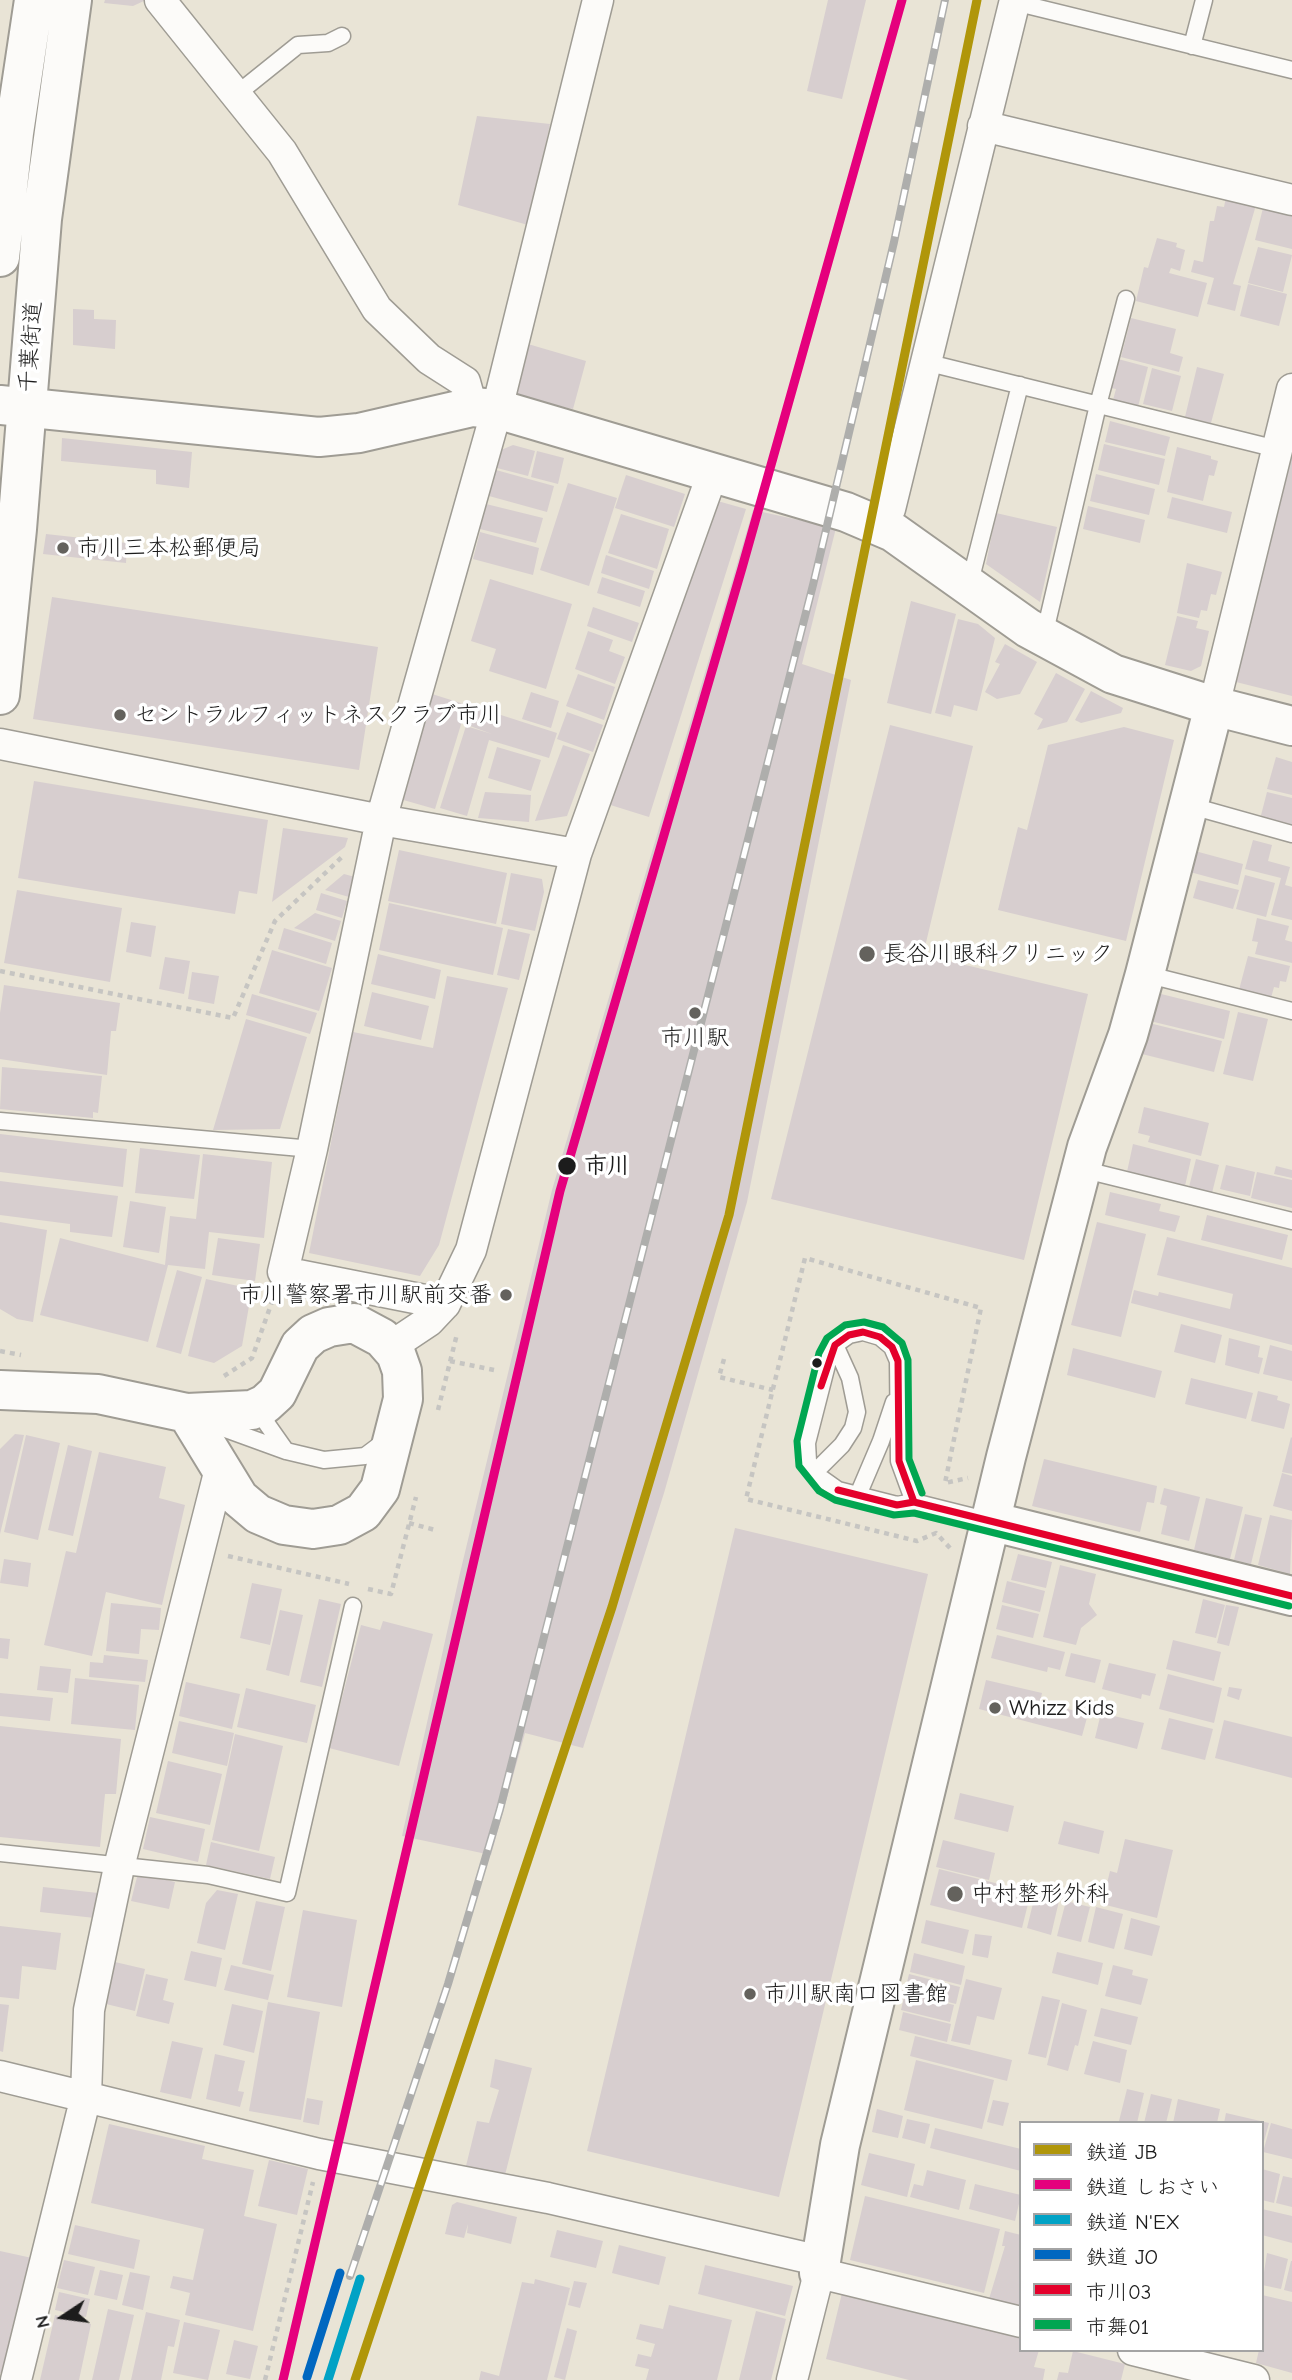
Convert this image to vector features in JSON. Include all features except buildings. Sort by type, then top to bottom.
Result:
[{"type":"main road","points":[[0,257],[10,90],[34,0]]},
{"type":"main road","name":"千葉街道","points":[[0,695],[13,406],[72,0]]},
{"type":"main road","points":[[13,406],[319,437],[359,433],[484,408],[846,512],[893,532],[1044,636],[1112,674],[1213,706],[1292,726]]},
{"type":"main road","points":[[820,2267],[839,2145],[990,1521],[1081,1168],[1128,1035],[1146,974],[1213,706]]},
{"type":"main road","points":[[0,1390],[98,1394],[187,1413],[252,1410],[265,1404],[277,1393],[300,1346],[313,1334],[329,1327],[354,1323],[382,1338],[390,1347],[402,1371],[403,1399],[380,1489],[363,1512],[339,1525],[313,1530],[284,1525],[258,1514],[239,1498],[187,1413]]},
{"type":"main road","points":[[990,1521],[1292,1596]]},
{"type":"street","points":[[160,0],[282,152],[377,309],[429,359],[466,382],[484,408]]},
{"type":"street","points":[[446,1304],[283,1272],[312,1149],[381,820],[484,408],[598,0]]},
{"type":"street","points":[[890,509],[1014,1]]},
{"type":"street","points":[[983,126],[1292,200]]},
{"type":"street","points":[[1213,706],[1292,389]]},
{"type":"street","points":[[390,1347],[429,1321],[446,1304],[471,1250],[576,854],[712,475]]},
{"type":"street","points":[[0,744],[381,820],[576,854]]},
{"type":"street","points":[[16,2380],[86,2096],[89,2010],[119,1867],[220,1469]]},
{"type":"street","points":[[0,2076],[319,2154],[548,2197],[1019,2321]]},
{"type":"street","points":[[792,2380],[820,2267]]},
{"type":"street","points":[[1141,2352],[1254,2380]]},
{"type":"lane","points":[[1192,46],[1204,0]]},
{"type":"lane","points":[[1014,1],[1292,70]]},
{"type":"lane","points":[[237,94],[298,45],[328,43],[342,36]]},
{"type":"lane","points":[[1044,636],[1098,405],[1126,299]]},
{"type":"lane","points":[[925,362],[1278,449]]},
{"type":"lane","points":[[969,586],[1020,386]]},
{"type":"lane","points":[[1188,805],[1292,834]]},
{"type":"lane","points":[[1146,974],[1292,1010]]},
{"type":"lane","points":[[0,1121],[312,1149]]},
{"type":"lane","points":[[1081,1168],[1292,1221]]},
{"type":"lane","points":[[914,1502],[899,1461],[898,1361],[892,1347],[880,1337],[863,1332],[849,1335],[835,1345],[829,1357],[807,1443],[808,1461],[814,1473],[838,1490],[897,1505],[914,1502],[990,1521]]},
{"type":"lane","points":[[814,1473],[842,1445],[853,1429],[857,1412],[850,1378],[835,1345]]},
{"type":"lane","points":[[858,1495],[881,1441],[899,1386]]},
{"type":"lane","points":[[265,1404],[267,1424],[286,1451]]},
{"type":"lane","points":[[187,1413],[286,1451],[324,1460],[365,1456],[382,1445],[395,1429]]},
{"type":"lane","points":[[0,1853],[208,1875],[287,1893],[353,1606]]},
{"type":"path","points":[[0,971],[233,1018],[275,922],[381,820]]},
{"type":"path","points":[[221,1379],[252,1358],[283,1272]]},
{"type":"path","points":[[0,1351],[26,1355]]},
{"type":"path","points":[[724,1359],[719,1377],[773,1390]]},
{"type":"path","points":[[450,1361],[494,1370]]},
{"type":"path","points":[[409,1523],[435,1530]]},
{"type":"path","points":[[265,2380],[319,2154]]},
{"type":"railway","points":[[350,2276],[448,1984],[500,1809],[813,585],[894,242],[945,0]]},
{"type":"rail line","name":"しおさい","points":[[283,2380],[560,1191],[742,568],[902,0]]},
{"type":"rail line","name":"JB","points":[[355,2380],[612,1607],[729,1215],[977,0]]},
{"type":"rail line","name":"JO","points":[[307,2377],[340,2273]]},
{"type":"rail line","name":"N'EX","points":[[328,2380],[360,2279]]},
{"type":"transit line","name":"市舞01","points":[[922,1493],[909,1459],[908,1360],[902,1343],[883,1327],[864,1322],[845,1325],[827,1338],[819,1353],[797,1441],[799,1466],[819,1491],[835,1500],[894,1515],[914,1513],[1289,1606]]},
{"type":"transit line","name":"市川03","points":[[821,1386],[835,1345],[849,1335],[863,1332],[880,1337],[892,1347],[898,1361],[899,1461],[914,1502]]},
{"type":"transit line","name":"市川03","points":[[838,1490],[897,1505],[914,1502],[1292,1596]]},
{"type":"place","name":"市川三本松郵便局","points":[[63,548]]},
{"type":"place","name":"セントラルフィットネスクラブ市川","points":[[120,715]]},
{"type":"place","name":"長谷川眼科クリニック","points":[[867,954]]},
{"type":"place","name":"市川駅","points":[[695,1013]]},
{"type":"place","name":"市川","points":[[567,1166]]},
{"type":"place","name":"市川警察署市川駅前交番","points":[[506,1295]]},
{"type":"place","name":"Whizz Kids","points":[[995,1708]]},
{"type":"place","name":"中村整形外科","points":[[955,1894]]},
{"type":"place","name":"市川駅南口図書館","points":[[750,1994]]}]
